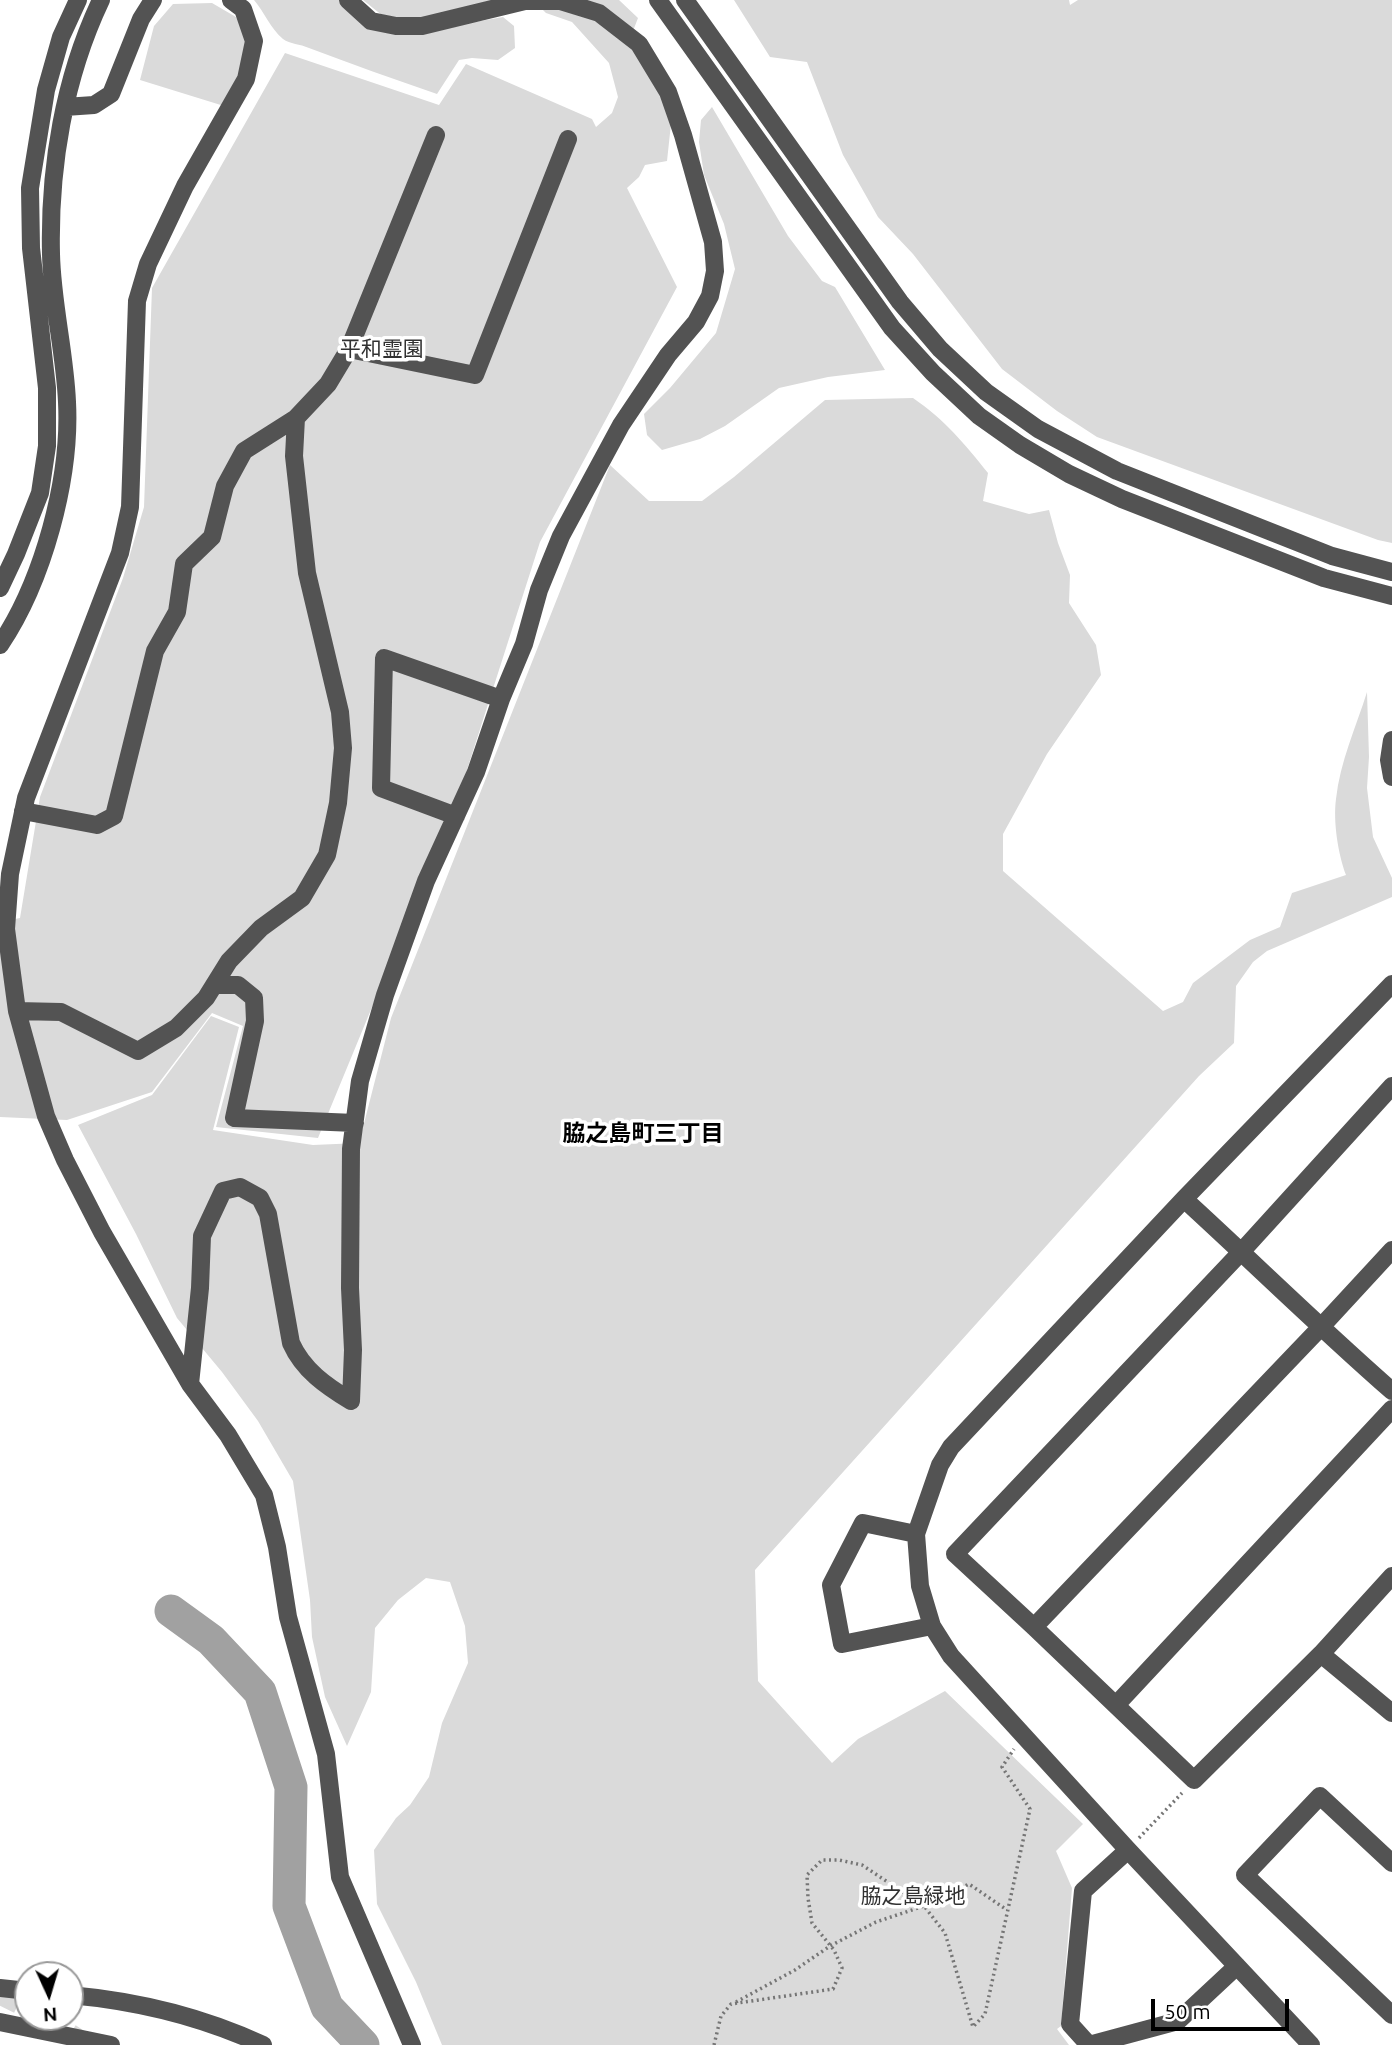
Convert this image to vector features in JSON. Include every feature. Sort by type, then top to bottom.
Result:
[{"type":"street","points":[[0,589],[40,493],[47,446],[47,388],[31,248],[30,188],[46,90],[61,37],[78,0]]},
{"type":"street","points":[[0,645],[7,620],[36,576],[56,510],[64,462],[67,403],[51,257],[51,204],[55,158],[65,107],[91,21],[101,0]]},
{"type":"street","points":[[65,107],[94,105],[111,94],[141,19],[153,0]]},
{"type":"street","points":[[231,0],[243,9],[254,41],[246,79],[185,186],[144,276],[137,301],[130,507],[120,553],[26,798],[10,874],[6,929],[17,1011],[46,1116],[65,1160],[102,1232],[190,1384],[228,1435],[264,1495],[277,1547],[288,1617],[326,1754],[340,1877],[412,2045]]},
{"type":"street","points":[[190,1384],[200,1287],[202,1236],[223,1191],[240,1187],[260,1198],[268,1214],[290,1343],[296,1357],[323,1384],[351,1401],[351,1149],[360,1081],[384,995],[426,881],[476,772],[501,699],[524,644],[539,590],[561,536],[621,425],[668,355],[696,322],[710,296],[715,271],[713,242],[668,92],[639,44],[600,13],[560,1],[525,1],[422,26],[396,26],[371,21],[348,0]]},
{"type":"street","points":[[658,0],[892,328],[933,373],[979,416],[1020,445],[1069,474],[1122,499],[1324,578],[1392,597]]},
{"type":"street","points":[[685,0],[900,302],[940,349],[986,392],[1038,429],[1117,471],[1332,556],[1392,572]]},
{"type":"street","points":[[23,811],[97,825],[114,816],[155,651],[177,612],[184,565],[212,537],[225,486],[244,450],[296,418],[328,384],[349,349],[436,135]]},
{"type":"street","points":[[349,349],[475,375],[568,139]]},
{"type":"street","points":[[17,1011],[61,1012],[138,1051],[176,1028],[206,998],[229,961],[261,928],[302,898],[327,855],[338,803],[343,748],[340,712],[307,573],[294,456],[296,418]]},
{"type":"street","points":[[456,816],[381,788],[384,658],[501,699]]},
{"type":"street","points":[[1392,740],[1392,778]]},
{"type":"street","points":[[1311,2045],[951,1656],[932,1626],[920,1586],[916,1534],[940,1465],[951,1447],[1184,1199],[1392,984]]},
{"type":"street","points":[[214,985],[238,985],[254,998],[255,1021],[234,1118],[355,1123]]},
{"type":"street","points":[[1392,1086],[1242,1251],[955,1555],[1194,1780],[1321,1654],[1392,1576]]},
{"type":"street","points":[[1184,1199],[1242,1251],[1320,1328],[1392,1391]]},
{"type":"street","points":[[1034,1627],[1392,1250]]},
{"type":"street","points":[[1116,1705],[1392,1409]]},
{"type":"street","points":[[916,1534],[863,1522],[831,1585],[842,1644],[932,1626]]},
{"type":"street","points":[[1321,1654],[1392,1713]]},
{"type":"street","points":[[1392,1863],[1320,1796],[1245,1875],[1392,2015]]},
{"type":"street","points":[[1128,1850],[1083,1891],[1070,2024],[1089,2045],[1178,2021],[1237,1966]]},
{"type":"street","points":[[84,1997],[158,2010],[212,2024],[263,2045]]},
{"type":"street","points":[[0,2022],[111,2045]]},
{"type":"path","points":[[732,2004],[833,1989],[842,1968],[830,1946],[812,1923],[807,1875],[822,1860],[839,1860],[862,1865],[924,1906],[946,1933],[973,2027],[985,2014],[1030,1809],[1002,1767],[1023,1736]]},
{"type":"path","points":[[1128,1850],[1194,1780]]},
{"type":"path","points":[[714,2045],[721,2016],[732,2004],[876,1922],[924,1906],[969,1884],[1007,1910]]},
{"type":"green space","points":[[254,0],[339,0],[345,9],[412,33],[503,17],[514,26],[515,48],[498,60],[459,60],[437,94],[286,41]]},
{"type":"green space","points":[[363,0],[501,0],[416,19],[383,16]]},
{"type":"green space","points":[[586,0],[619,0],[638,18],[633,31]]},
{"type":"green space","points":[[734,0],[1069,0],[1070,5],[1078,0],[1392,0],[1392,543],[1097,437],[1057,411],[1002,369],[913,254],[878,217],[843,155],[807,62],[770,57]]},
{"type":"green space","points":[[212,3],[236,17],[247,39],[241,78],[224,106],[140,80],[154,26],[173,4]]},
{"type":"green space","name":"平和霊園","points":[[560,6],[597,16],[636,47],[661,85],[671,124],[667,161],[645,165],[639,177],[627,188],[677,287],[540,542],[457,801],[318,1138],[216,1127],[243,1026],[212,1013],[152,1092],[67,1120],[0,1117],[0,922],[20,918],[40,797],[123,578],[144,507],[152,288],[285,53],[439,105],[466,64],[592,119],[596,127],[612,113],[618,97],[609,63],[572,22],[546,13],[541,8]]},
{"type":"green space","points":[[712,107],[788,236],[822,281],[835,287],[885,370],[828,377],[779,388],[725,426],[700,439],[662,450],[647,435],[644,414],[670,388],[716,333],[735,269],[724,224],[704,175],[699,142],[701,120]]},
{"type":"green space","name":"脇之島緑地","points":[[913,398],[954,432],[988,473],[983,501],[1029,514],[1049,510],[1070,575],[1069,603],[1096,645],[1101,675],[1047,754],[1003,834],[1003,871],[1163,1011],[1183,1002],[1193,983],[1250,940],[1280,927],[1292,893],[1346,875],[1337,837],[1336,799],[1345,758],[1367,692],[1367,788],[1373,837],[1392,878],[1392,897],[1267,951],[1253,962],[1236,986],[1234,1043],[1199,1076],[755,1570],[758,1681],[832,1763],[858,1739],[945,1691],[1083,1824],[1056,1851],[1072,1888],[1061,2026],[1057,2029],[1069,2045],[442,2045],[416,1982],[377,1904],[374,1850],[429,1777],[442,1723],[468,1663],[465,1626],[450,1582],[426,1578],[398,1600],[375,1628],[371,1692],[347,1746],[325,1697],[312,1637],[310,1600],[293,1481],[258,1421],[177,1318],[78,1125],[152,1095],[211,1016],[239,1027],[213,1130],[313,1145],[359,1143],[391,1018],[610,465],[649,501],[702,501],[825,400]]},
{"type":"waterway","points":[[171,1611],[211,1640],[260,1692],[291,1787],[289,1906],[327,2007],[363,2045]]},
{"type":"tunnel","points":[[0,1994],[14,2001]]},
{"type":"tunnel","points":[[65,2031],[79,2040]]},
{"type":"district","name":"脇之島町三丁目","points":[[643,1133]]}]
